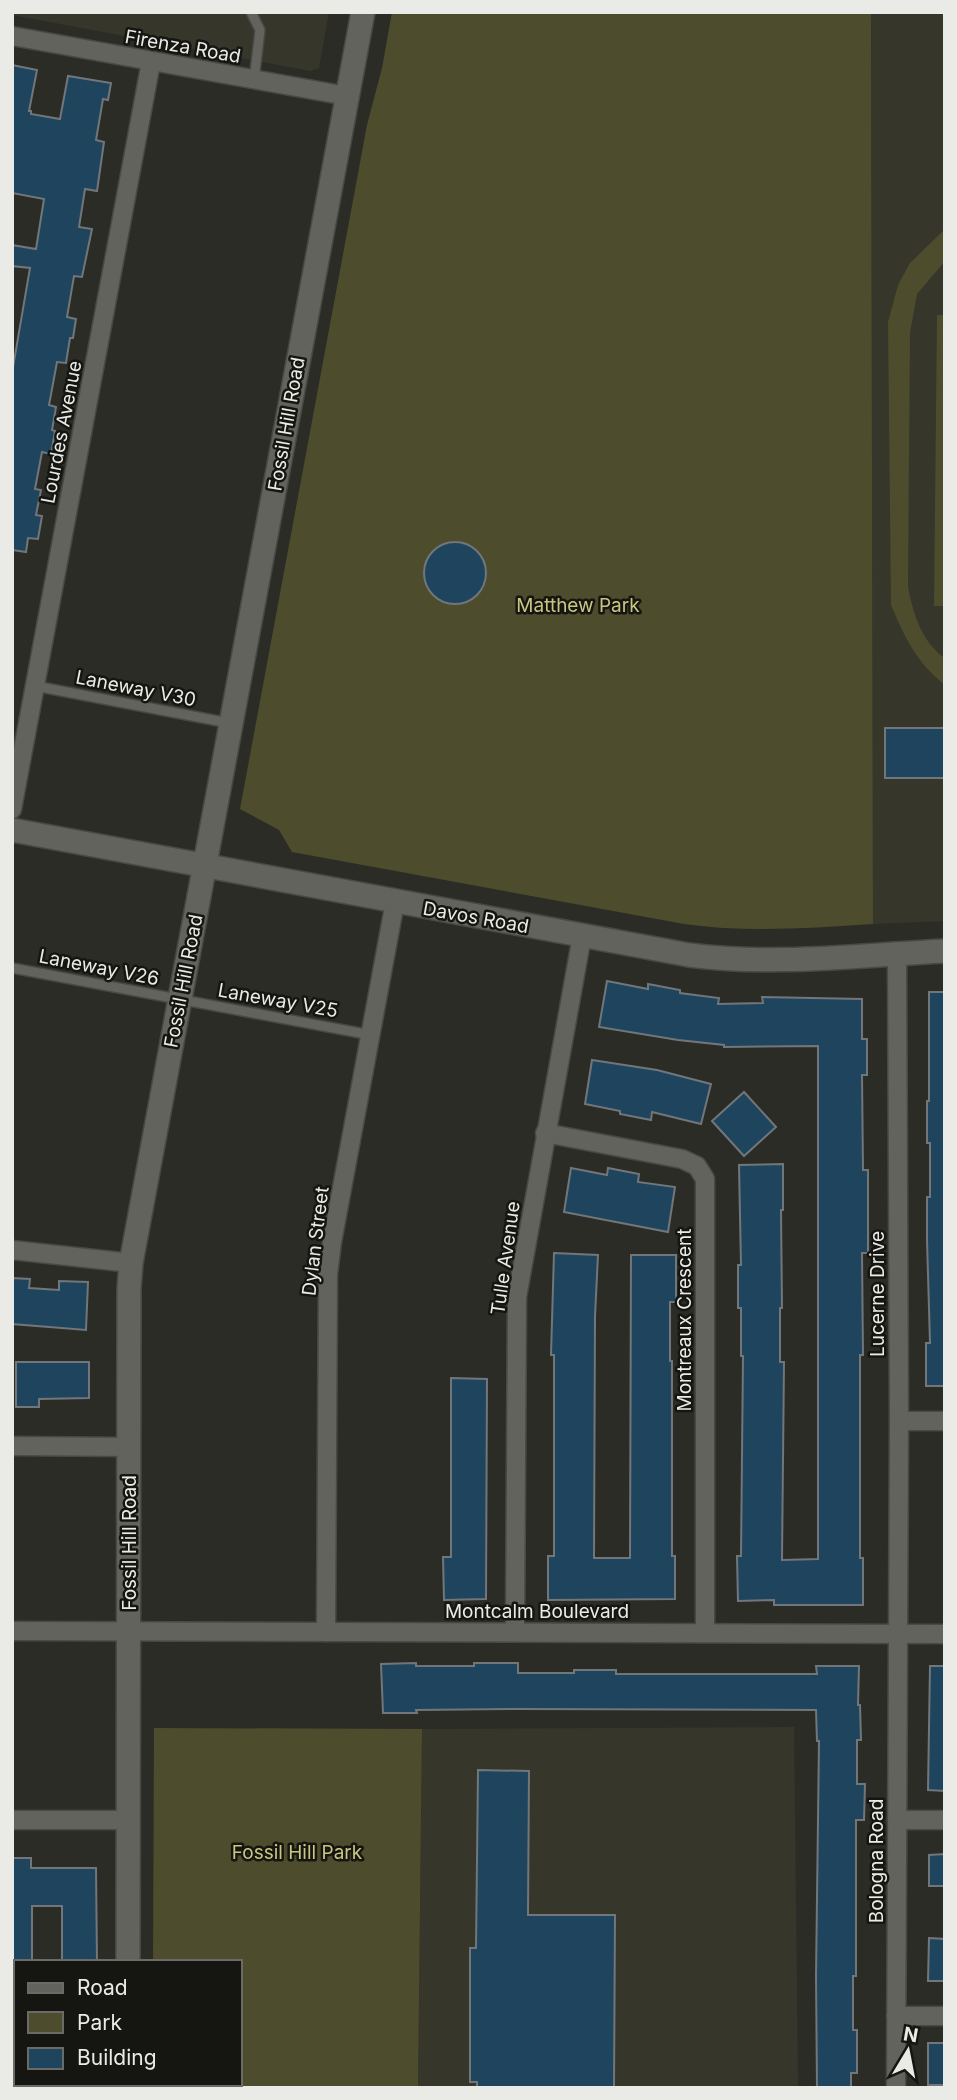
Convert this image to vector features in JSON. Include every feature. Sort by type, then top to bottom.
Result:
[{"type":"street","name":"Fossil Hill Road","points":[[128,1960],[131,1263],[363,12]]},
{"type":"street","name":"Firenza Road","points":[[12,36],[347,96]]},
{"type":"street","name":"Lourdes Avenue","points":[[12,809],[151,62]]},
{"type":"street","name":"Davos Road","points":[[12,830],[582,936],[722,959],[759,960],[945,951]]},
{"type":"street","name":"Dylan Street","points":[[326,1632],[328,1274],[395,902]]},
{"type":"street","name":"Tulle Avenue","points":[[515,1632],[517,1297],[582,936]]},
{"type":"street","name":"Lucerne Drive","points":[[897,954],[897,1634]]},
{"type":"street","name":"Montreaux Crescent","points":[[545,1133],[682,1159],[697,1166],[705,1179],[705,1633]]},
{"type":"street","points":[[12,1250],[131,1263]]},
{"type":"street","points":[[899,1421],[945,1421]]},
{"type":"street","points":[[12,1446],[129,1447]]},
{"type":"street","name":"Montcalm Boulevard","points":[[12,1631],[945,1634]]},
{"type":"street","name":"Bologna Road","points":[[896,2088],[897,1634]]},
{"type":"street","points":[[12,1820],[128,1820]]},
{"type":"street","points":[[897,1820],[945,1820]]},
{"type":"street","points":[[896,2016],[945,2016]]},
{"type":"lane","points":[[251,12],[260,30],[254,80]]},
{"type":"lane","name":"Laneway V30","points":[[35,686],[231,723]]},
{"type":"lane","name":"Laneway V26","points":[[12,968],[179,1000]]},
{"type":"lane","name":"Laneway V25","points":[[179,1000],[371,1035]]},
{"type":"shaded area","points":[[12,12],[329,12],[319,68],[310,71],[12,15]]},
{"type":"shaded area","points":[[871,12],[945,12],[945,921],[873,924]]},
{"type":"shaded area","points":[[794,1727],[798,2088],[418,2088],[422,1729]]},
{"type":"green space","name":"Matthew Park","points":[[392,12],[871,12],[873,924],[755,929],[684,924],[292,852],[279,830],[240,809],[367,125],[382,68]]},
{"type":"green space","points":[[945,229],[945,261],[917,294],[910,333],[908,587],[916,617],[925,636],[945,658],[945,685],[912,649],[891,605],[888,322],[898,285],[910,263]]},
{"type":"green space","points":[[937,315],[945,315],[945,606],[934,606]]},
{"type":"green space","name":"Fossil Hill Park","points":[[154,1728],[422,1729],[418,2088],[153,2088],[242,2086],[242,1960],[153,1960]]},
{"type":"building","points":[[12,65],[37,70],[29,111],[31,114],[60,119],[68,76],[111,83],[108,100],[103,99],[96,140],[104,142],[97,191],[85,189],[79,227],[92,229],[82,277],[74,276],[67,317],[76,319],[73,338],[70,338],[66,363],[57,362],[49,405],[56,407],[52,430],[55,431],[51,454],[42,452],[35,489],[41,490],[36,515],[42,516],[38,539],[28,538],[26,552],[12,550],[12,373],[30,268],[12,266],[12,245],[36,249],[44,199],[12,193]]},
{"type":"building","points":[[455,542],[477,551],[486,573],[477,595],[455,604],[433,595],[424,573],[433,551]]},
{"type":"building","points":[[885,728],[945,728],[945,778],[885,778]]},
{"type":"building","points":[[607,981],[648,989],[648,984],[680,990],[680,993],[719,998],[718,1004],[763,1003],[762,997],[862,999],[862,1039],[867,1039],[867,1075],[862,1075],[863,1170],[868,1170],[868,1253],[862,1253],[863,1355],[860,1355],[860,1558],[863,1558],[863,1605],[774,1605],[774,1600],[738,1601],[743,1356],[741,1308],[738,1308],[738,1265],[741,1265],[739,1165],[783,1164],[780,1308],[780,1362],[784,1362],[782,1560],[818,1559],[818,1046],[724,1047],[599,1027]]},
{"type":"building","points":[[929,992],[945,992],[945,1386],[926,1386],[926,1343],[930,1343],[927,1240],[927,1197],[930,1197],[930,1143],[927,1143]]},
{"type":"building","points":[[592,1060],[657,1070],[711,1084],[701,1124],[652,1112],[651,1120],[585,1104]]},
{"type":"building","points":[[744,1092],[776,1127],[744,1156],[712,1121]]},
{"type":"building","points":[[571,1168],[607,1175],[608,1168],[639,1174],[638,1182],[675,1187],[668,1232],[564,1212]]},
{"type":"building","points":[[554,1253],[598,1255],[595,1316],[594,1558],[630,1558],[631,1255],[676,1255],[676,1302],[670,1302],[672,1556],[675,1556],[675,1599],[548,1600],[548,1556],[554,1556],[554,1355],[551,1355]]},
{"type":"building","points":[[12,1278],[30,1279],[29,1288],[59,1290],[59,1281],[88,1282],[86,1330],[12,1324]]},
{"type":"building","points":[[16,1362],[89,1362],[89,1398],[39,1399],[39,1407],[16,1407]]},
{"type":"building","points":[[451,1378],[487,1379],[486,1599],[444,1600],[443,1557],[451,1557]]},
{"type":"building","points":[[416,1663],[416,1666],[474,1666],[474,1663],[518,1663],[518,1673],[616,1670],[616,1674],[817,1674],[816,1666],[859,1666],[861,1740],[857,1740],[857,1784],[865,1784],[864,1820],[856,1820],[856,1976],[853,1976],[853,2030],[857,2030],[857,2073],[851,2073],[851,2088],[817,2088],[819,1741],[816,1710],[518,1709],[383,1713],[381,1664]]},
{"type":"building","points":[[930,1666],[945,1666],[945,1791],[928,1790]]},
{"type":"building","points":[[478,1770],[529,1771],[528,1915],[615,1915],[614,2088],[477,2088],[477,2082],[470,2082],[470,1948],[476,1948]]},
{"type":"building","points":[[945,1854],[945,1886],[929,1886],[929,1855]]},
{"type":"building","points":[[12,1858],[31,1858],[31,1868],[96,1868],[97,1960],[62,1960],[62,1906],[32,1906],[32,1960],[13,1962]]},
{"type":"building","points":[[929,1938],[945,1939],[945,1981],[928,1981]]},
{"type":"building","points":[[928,2043],[945,2043],[945,2085],[928,2085]]}]
